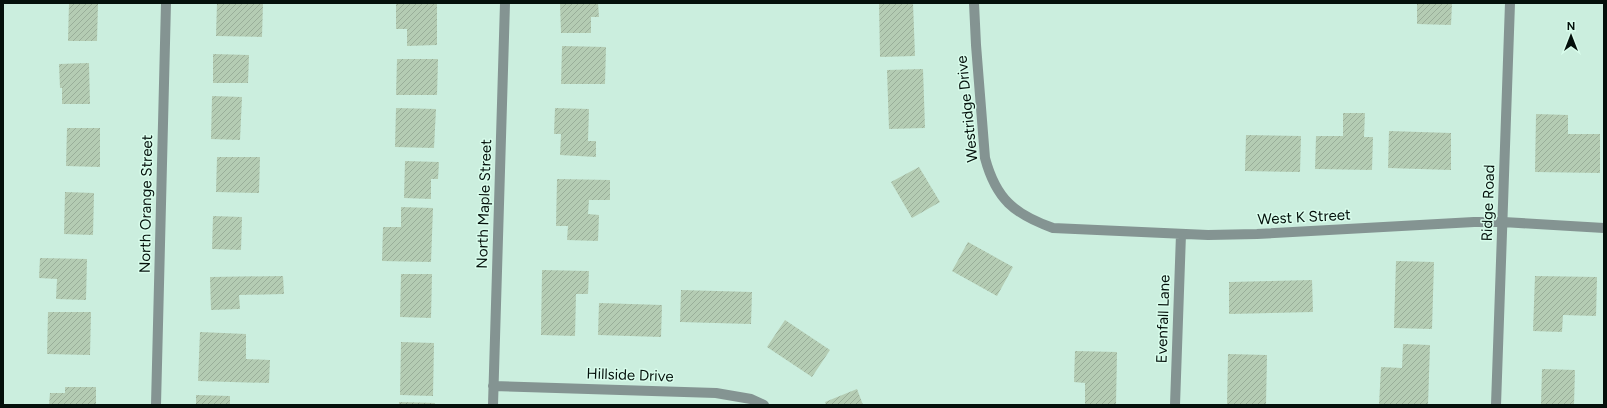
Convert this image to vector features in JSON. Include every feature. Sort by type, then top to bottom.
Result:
[{"type":"street","name":"North Orange Street","points":[[156,405],[166,3]]},
{"type":"street","name":"North Maple Street","points":[[493,405],[504,3]]},
{"type":"street","name":"Westridge Drive","points":[[974,3],[985,158],[990,175],[997,188],[1011,206]]},
{"type":"street","name":"Ridge Road","points":[[1496,405],[1510,3]]},
{"type":"street","name":"West K Street","points":[[1011,206],[1032,221],[1053,228],[1181,234],[1257,234],[1474,222],[1503,222],[1604,228]]},
{"type":"street","name":"Evenfall Lane","points":[[1175,405],[1181,234]]},
{"type":"street","name":"Hillside Drive","points":[[493,386],[716,393],[751,399],[764,405]]},
{"type":"building","points":[[69,3],[98,3],[97,41],[68,41]]},
{"type":"building","points":[[217,3],[263,3],[262,37],[216,36]]},
{"type":"building","points":[[396,3],[437,3],[437,45],[407,46],[407,29],[396,29]]},
{"type":"building","points":[[560,3],[598,3],[599,17],[591,17],[591,33],[561,33]]},
{"type":"building","points":[[879,3],[913,3],[915,56],[880,57]]},
{"type":"building","points":[[1417,3],[1452,3],[1451,25],[1417,24]]},
{"type":"building","points":[[562,46],[606,47],[605,84],[561,84]]},
{"type":"building","points":[[213,54],[249,55],[248,83],[213,83]]},
{"type":"building","points":[[397,59],[438,59],[437,95],[396,95]]},
{"type":"building","points":[[89,63],[90,104],[62,104],[59,64]]},
{"type":"building","points":[[923,69],[925,128],[889,129],[887,70]]},
{"type":"building","points":[[212,96],[242,97],[240,140],[211,139]]},
{"type":"building","points":[[396,108],[436,109],[434,148],[395,147]]},
{"type":"building","points":[[555,108],[589,109],[588,141],[596,141],[596,157],[560,155],[561,134],[554,134]]},
{"type":"building","points":[[1343,113],[1365,113],[1364,137],[1373,137],[1372,170],[1315,169],[1316,136],[1343,136]]},
{"type":"building","points":[[1536,114],[1568,115],[1568,134],[1600,134],[1600,173],[1535,172]]},
{"type":"building","points":[[67,128],[100,128],[100,167],[66,166]]},
{"type":"building","points":[[1389,131],[1451,133],[1451,170],[1388,168]]},
{"type":"building","points":[[1246,135],[1301,136],[1300,172],[1245,171]]},
{"type":"building","points":[[217,157],[260,157],[259,193],[216,192]]},
{"type":"building","points":[[405,161],[439,162],[438,179],[431,179],[431,199],[404,198]]},
{"type":"building","points":[[919,167],[940,202],[912,218],[891,182]]},
{"type":"building","points":[[557,179],[610,180],[610,200],[589,200],[588,214],[599,215],[598,241],[567,240],[568,226],[556,226]]},
{"type":"building","points":[[65,192],[94,193],[93,235],[64,234]]},
{"type":"building","points":[[401,207],[433,208],[431,262],[382,261],[383,227],[401,227]]},
{"type":"building","points":[[213,216],[242,217],[241,250],[212,249]]},
{"type":"building","points":[[968,242],[1013,267],[997,296],[952,271]]},
{"type":"building","points":[[40,258],[87,259],[86,300],[56,299],[57,279],[39,278]]},
{"type":"building","points":[[1396,261],[1434,262],[1432,329],[1394,328]]},
{"type":"building","points":[[542,270],[589,271],[588,294],[576,294],[575,336],[541,335]]},
{"type":"building","points":[[401,274],[432,274],[431,318],[400,317]]},
{"type":"building","points":[[283,276],[284,294],[239,295],[240,309],[211,310],[210,277]]},
{"type":"building","points":[[1535,276],[1597,277],[1596,316],[1563,315],[1562,332],[1533,331]]},
{"type":"building","points":[[1312,280],[1313,312],[1229,314],[1229,282]]},
{"type":"building","points":[[681,290],[752,292],[751,324],[680,322]]},
{"type":"building","points":[[599,303],[662,305],[661,337],[598,335]]},
{"type":"building","points":[[48,312],[91,312],[90,355],[47,354]]},
{"type":"building","points":[[785,320],[830,350],[812,377],[767,347]]},
{"type":"building","points":[[200,332],[246,334],[246,359],[270,360],[269,383],[198,381]]},
{"type":"building","points":[[401,342],[434,343],[433,396],[400,395]]},
{"type":"building","points":[[1403,344],[1430,345],[1428,405],[1379,405],[1381,367],[1402,368]]},
{"type":"building","points":[[1075,351],[1117,352],[1116,405],[1085,405],[1085,383],[1074,382]]},
{"type":"building","points":[[1228,354],[1267,355],[1266,405],[1227,405]]},
{"type":"building","points":[[1542,369],[1575,370],[1574,405],[1541,405]]},
{"type":"building","points":[[65,387],[96,387],[96,405],[49,405],[50,393],[65,393]]},
{"type":"building","points":[[857,389],[863,405],[826,405],[825,402]]},
{"type":"building","points":[[196,395],[230,396],[230,405],[196,405]]},
{"type":"building","points":[[399,402],[435,403],[435,405],[399,405]]}]
